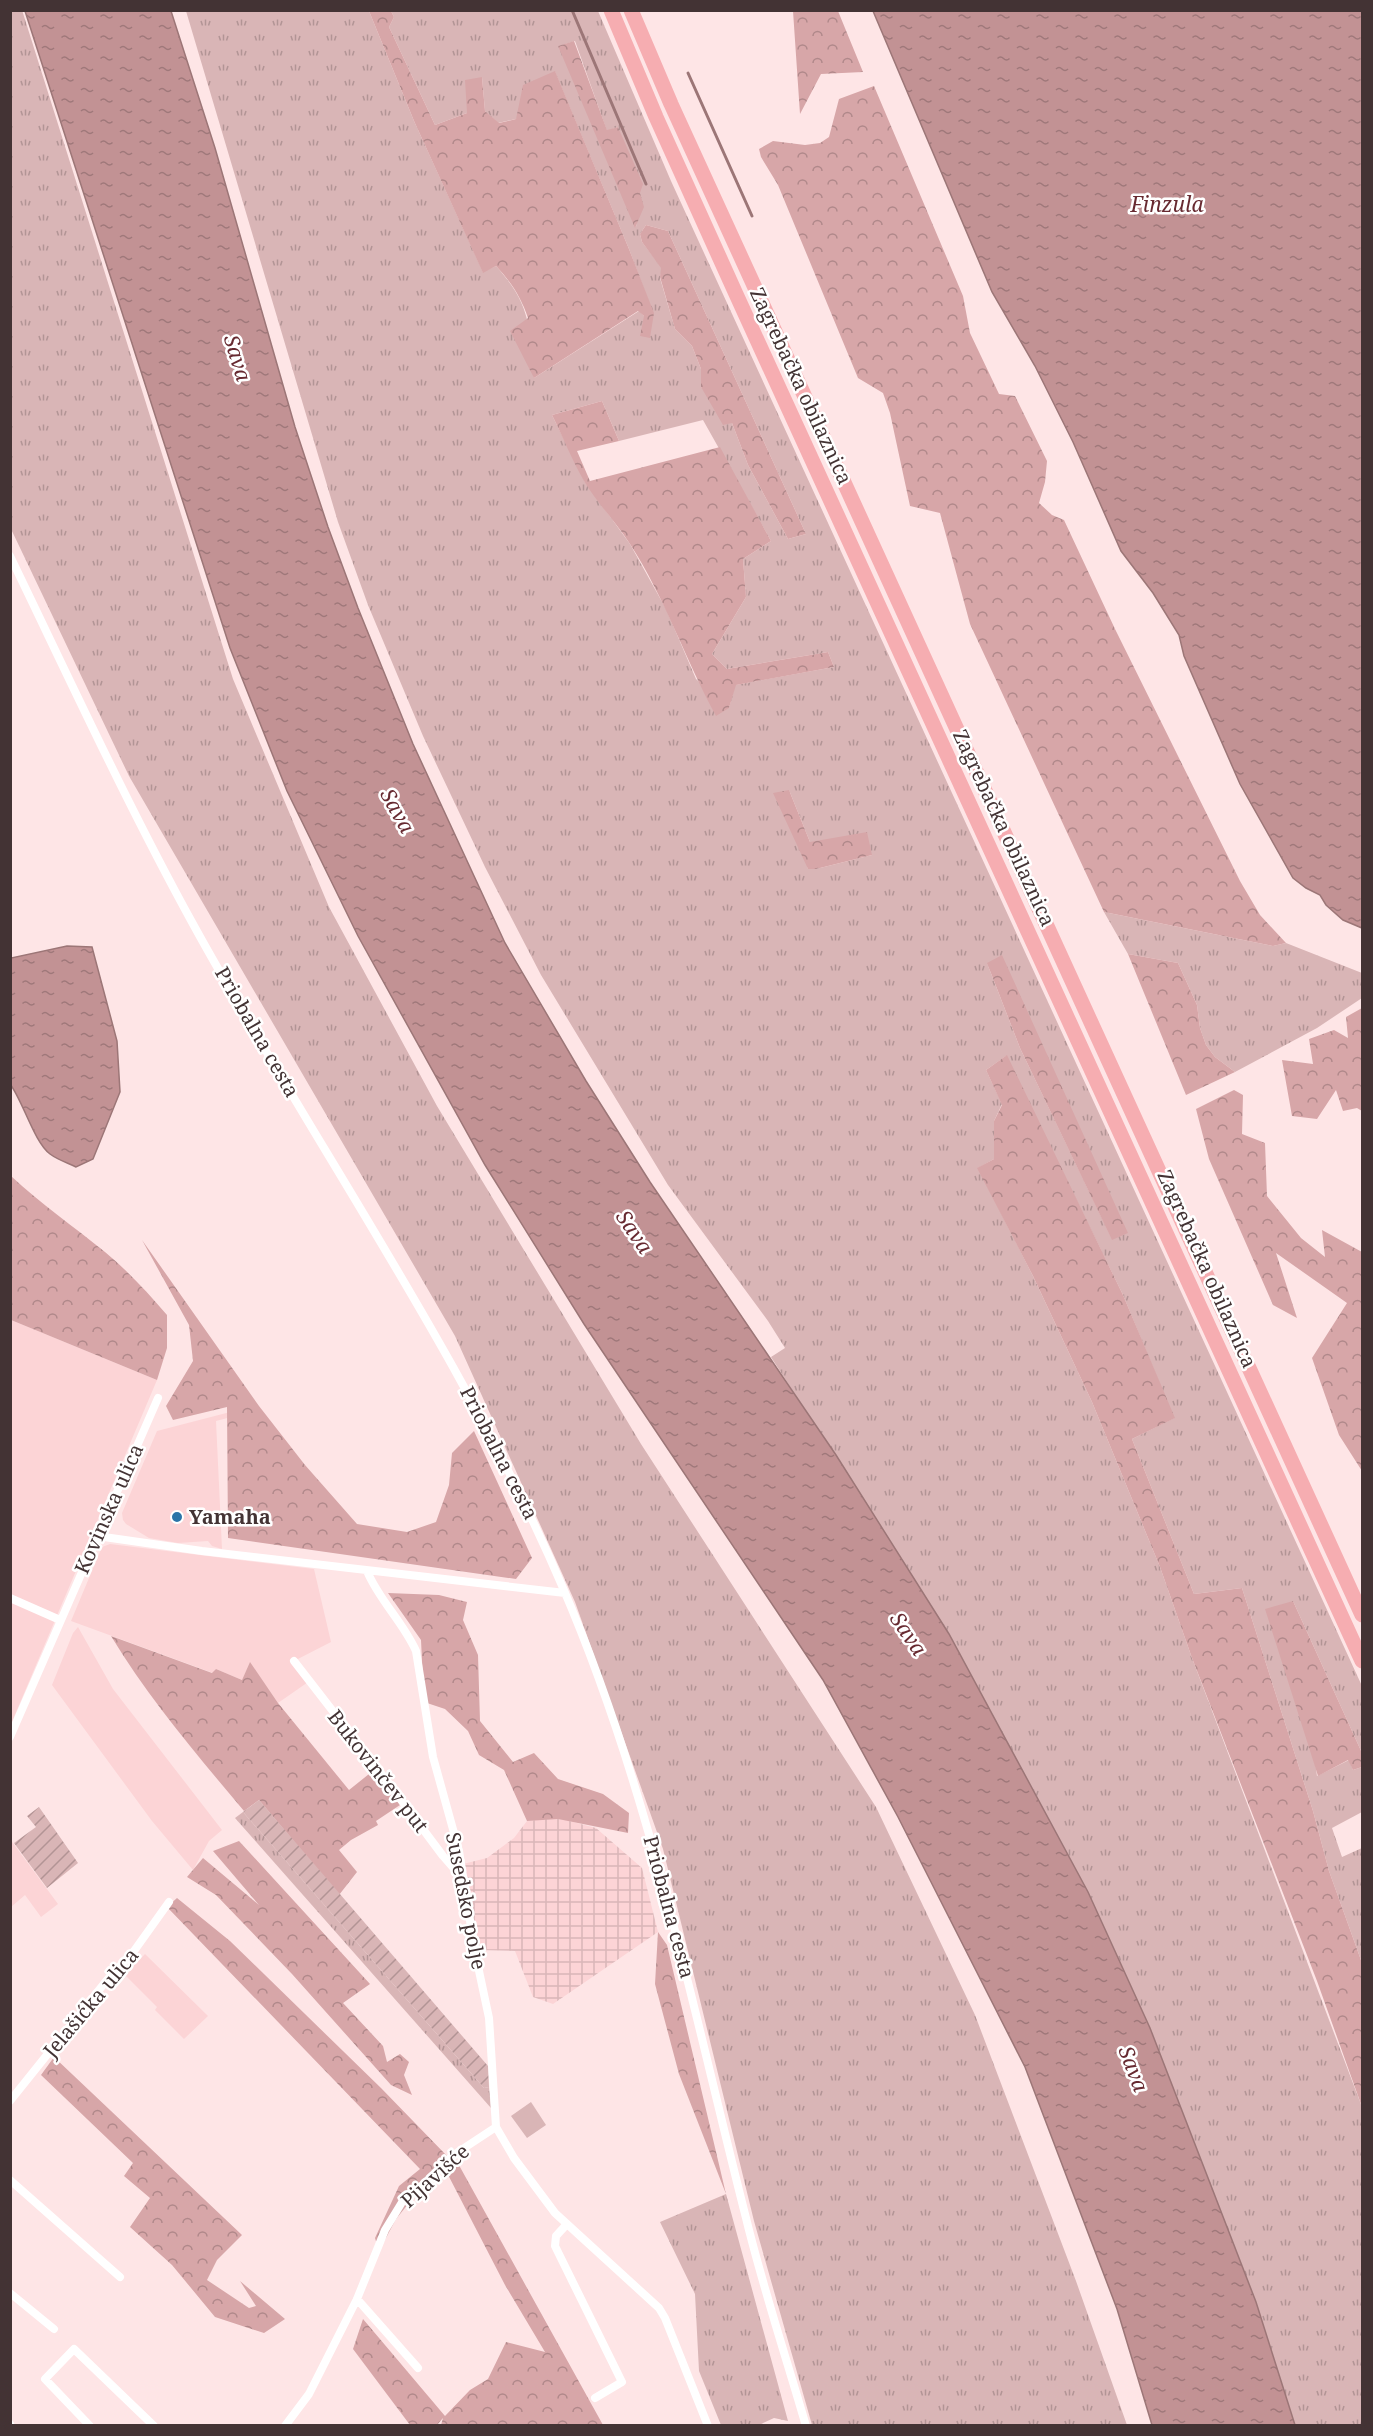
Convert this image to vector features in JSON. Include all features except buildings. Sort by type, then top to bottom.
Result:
[{"type":"highway","name":"Zagrebačka obilaznica","points":[[611,10],[656,117],[741,305],[1362,1661]]},
{"type":"highway","name":"Zagrebačka obilaznica","points":[[631,10],[675,115],[1362,1615]]},
{"type":"street","name":"Priobalna cesta","points":[[10,556],[118,780],[194,926],[452,1363],[526,1505],[565,1593],[604,1694],[640,1799],[686,1968],[747,2222],[806,2426]]},
{"type":"street","name":"Kovinska ulica","points":[[10,1737],[158,1398]]},
{"type":"street","points":[[97,1536],[184,1549],[565,1593]]},
{"type":"street","name":"Susedsko polje","points":[[367,1571],[374,1588],[410,1637],[416,1651],[433,1757],[459,1851],[475,1952],[489,2018],[496,2127],[535,2187],[567,2224],[659,2308],[708,2426]]},
{"type":"street","points":[[10,1598],[60,1620]]},
{"type":"street","name":"Bukovinčev put","points":[[294,1661],[463,1879]]},
{"type":"street","name":"Jelašićka ulica","points":[[10,2101],[107,1980],[135,1951],[169,1902]]},
{"type":"street","name":"Pijavišće","points":[[285,2426],[309,2394],[357,2299],[385,2230],[404,2199],[424,2184],[452,2156],[496,2127]]},
{"type":"street","points":[[10,2180],[120,2277]]},
{"type":"street","points":[[567,2224],[556,2236],[555,2246],[622,2382],[595,2398]]},
{"type":"street","points":[[10,2292],[54,2330]]},
{"type":"street","points":[[357,2299],[418,2368]]},
{"type":"street","points":[[90,2426],[45,2379],[74,2349],[154,2426]]},
{"type":"shaded area","points":[[11,1320],[157,1380],[11,1724]]},
{"type":"shaded area","points":[[234,1411],[235,1416],[216,1421],[222,1549],[212,1546],[208,1541],[178,1543],[149,1538],[126,1524],[122,1513],[157,1431]]},
{"type":"shaded area","points":[[110,1544],[314,1569],[331,1642],[294,1661],[311,1680],[278,1703],[250,1663],[242,1680],[216,1669],[213,1673],[71,1621],[102,1547]]},
{"type":"shaded area","points":[[78,1627],[113,1689],[222,1830],[209,1841],[193,1870],[152,1821],[52,1685],[73,1633]]},
{"type":"shaded area","points":[[558,1818],[596,1828],[642,1868],[658,1932],[553,2004],[533,1997],[515,1951],[479,1950],[463,1864],[487,1858],[514,1838],[527,1821]]},
{"type":"shaded area","points":[[10,1839],[58,1904],[41,1917],[25,1895],[11,1907]]},
{"type":"shaded area","points":[[145,1954],[208,2016],[184,2039],[155,2010],[157,2007],[125,1975]]},
{"type":"green space","points":[[22,10],[233,679],[329,907],[437,1106],[641,1444],[876,1807],[975,2015],[1076,2281],[1127,2425],[812,2425],[754,2221],[663,1849],[575,1602],[455,1336],[129,776],[11,529],[10,11]]},
{"type":"green space","points":[[186,11],[369,11],[414,121],[483,272],[496,266],[508,280],[523,306],[529,331],[534,378],[639,311],[644,316],[653,313],[629,249],[555,72],[516,119],[498,123],[485,111],[482,77],[467,113],[435,125],[389,27],[394,17],[391,11],[598,11],[671,181],[1362,1686],[1362,1753],[1293,1601],[1317,1776],[1349,1760],[1353,1770],[1362,1767],[1362,1812],[1332,1828],[1342,1857],[1362,1848],[1362,1963],[1329,1871],[1313,1811],[1242,1588],[1194,1594],[1132,1439],[1174,1418],[1123,1295],[1006,1056],[986,1070],[1002,1104],[994,1121],[994,1159],[978,1168],[1033,1276],[1092,1402],[1160,1567],[1192,1658],[1362,2107],[1362,2425],[1295,2425],[1256,2302],[1150,2028],[1088,1892],[949,1634],[771,1357],[785,1348],[768,1321],[668,1185],[541,975],[485,867],[423,736],[368,605],[338,522]],"holes":[[[575,41],[607,131],[618,127],[640,189],[636,227],[559,46]],[[646,225],[668,231],[806,534],[788,539],[748,465],[732,423],[701,387],[701,369],[692,346],[675,329],[660,278],[662,268],[642,242],[640,234]],[[602,401],[619,441],[703,420],[771,541],[743,559],[746,597],[712,654],[727,669],[828,652],[834,667],[735,685],[729,708],[696,679],[666,609],[630,544],[585,482],[552,415]],[[789,790],[810,842],[872,855],[808,869]],[[987,963],[1112,1239],[1020,1048]]]},
{"type":"green space","points":[[369,11],[391,11],[394,17],[389,27],[435,125],[467,113],[465,80],[482,77],[485,111],[499,123],[516,119],[523,85],[555,71],[654,313],[650,338],[640,336],[644,316],[638,311],[534,378],[510,331],[528,318],[522,303],[511,284],[496,266],[483,273],[414,121]]},
{"type":"green space","points":[[793,11],[838,11],[863,72],[821,74],[800,114]]},
{"type":"green space","points":[[574,41],[607,130],[618,127],[643,184],[640,193],[644,207],[635,228],[558,46]]},
{"type":"green space","points":[[874,86],[963,296],[970,333],[999,394],[1015,396],[1047,461],[1045,482],[1039,503],[1052,515],[1064,520],[1115,629],[1240,881],[1260,915],[1286,943],[1273,946],[1104,912],[970,624],[940,513],[910,506],[890,413],[883,393],[858,378],[778,185],[761,157],[759,149],[773,141],[805,145],[820,143],[829,137],[839,99]]},
{"type":"green space","points":[[646,225],[668,231],[806,534],[788,539],[748,465],[732,423],[723,425],[701,387],[701,369],[692,346],[675,329],[660,277],[661,268],[642,242],[640,234]]},
{"type":"green space","points":[[602,401],[619,441],[577,451],[590,481],[720,447],[771,541],[743,559],[746,597],[712,654],[727,669],[828,652],[834,667],[736,685],[729,708],[716,716],[642,565],[625,536],[584,481],[552,415]]},
{"type":"green space","points":[[789,790],[810,842],[867,832],[872,855],[808,869],[773,793]]},
{"type":"green space","points":[[1104,912],[1273,946],[1286,943],[1362,973],[1362,998],[1317,1028],[1235,1072],[1215,1057],[1206,1045],[1200,1028],[1197,1005],[1178,963],[1128,954]]},
{"type":"green space","points":[[1128,954],[1178,963],[1197,1005],[1200,1028],[1206,1045],[1215,1057],[1235,1072],[1186,1095]]},
{"type":"green space","points":[[1002,955],[1128,1233],[1112,1240],[1020,1048],[987,963]]},
{"type":"green space","points":[[1362,1008],[1362,1111],[1357,1108],[1343,1111],[1336,1090],[1317,1119],[1292,1116],[1282,1060],[1313,1064],[1309,1039],[1334,1030],[1348,1038],[1346,1017]]},
{"type":"green space","points":[[1007,1055],[1123,1295],[1175,1418],[1132,1439],[1194,1594],[1242,1588],[1313,1811],[1329,1871],[1362,1963],[1362,2107],[1317,1981],[1192,1658],[1160,1567],[1092,1402],[1033,1276],[977,1168],[994,1159],[994,1121],[1002,1105],[986,1070]]},
{"type":"green space","points":[[1234,1090],[1243,1095],[1242,1134],[1265,1143],[1267,1196],[1301,1238],[1325,1257],[1322,1230],[1362,1252],[1362,1471],[1339,1435],[1312,1358],[1347,1303],[1276,1253],[1297,1318],[1273,1305],[1209,1159],[1196,1109]]},
{"type":"green space","points":[[11,1176],[113,1259],[138,1282],[167,1315],[167,1348],[157,1380],[11,1320]]},
{"type":"green space","points":[[142,1240],[259,1406],[305,1465],[357,1524],[407,1532],[436,1522],[449,1485],[452,1453],[474,1431],[532,1558],[516,1579],[228,1538],[227,1407],[173,1420],[166,1406],[193,1361],[189,1325]]},
{"type":"green space","points":[[388,1593],[439,1595],[467,1602],[463,1620],[478,1655],[480,1721],[513,1762],[534,1753],[558,1779],[603,1794],[629,1813],[628,1833],[558,1819],[527,1821],[504,1770],[479,1755],[468,1731],[445,1709],[424,1702],[421,1640]]},
{"type":"green space","points":[[1293,1601],[1362,1753],[1362,1767],[1353,1770],[1348,1760],[1318,1776],[1265,1609]]},
{"type":"green space","points":[[111,1636],[212,1673],[216,1669],[242,1680],[250,1662],[278,1703],[349,1790],[374,1770],[400,1805],[376,1821],[378,1825],[351,1840],[339,1850],[357,1872],[339,1895],[259,1800],[244,1811],[157,1704]]},
{"type":"green space","points":[[259,1800],[488,2066],[489,2087],[484,2088],[243,1812]]},
{"type":"green space","points":[[39,1807],[78,1863],[47,1888],[14,1843],[36,1827],[27,1816]]},
{"type":"green space","points":[[243,1812],[484,2088],[489,2087],[491,2108],[235,1818]]},
{"type":"green space","points":[[239,1841],[370,1984],[343,2003],[383,2046],[387,2062],[400,2054],[409,2062],[404,2075],[412,2095],[391,2085],[292,1974],[216,1895],[187,1877],[203,1858],[259,1905],[213,1851]]},
{"type":"green space","points":[[177,1898],[230,1941],[381,2088],[447,2156],[396,2219],[379,2251],[375,2238],[399,2186],[420,2169],[167,1907]]},
{"type":"green space","points":[[658,1932],[667,1945],[726,2194],[679,2074],[655,1984]]},
{"type":"green space","points":[[54,2057],[242,2235],[217,2260],[207,2280],[249,2308],[256,2306],[240,2281],[285,2319],[264,2333],[215,2317],[172,2265],[130,2227],[150,2198],[124,2176],[133,2163],[41,2075]]},
{"type":"green space","points":[[531,2102],[546,2125],[527,2138],[511,2116]]},
{"type":"green space","points":[[455,2158],[603,2425],[441,2425],[443,2418],[437,2425],[410,2425],[353,2349],[363,2319],[445,2416],[470,2390],[488,2379],[506,2342],[545,2352],[505,2285],[445,2169]]},
{"type":"green space","points":[[726,2194],[788,2421],[774,2418],[759,2425],[721,2425],[699,2371],[695,2294],[660,2222]]},
{"type":"water","name":"Sava","points":[[25,11],[171,11],[215,148],[295,427],[328,527],[413,744],[505,943],[586,1081],[650,1182],[836,1455],[949,1634],[1088,1892],[1150,2028],[1256,2302],[1295,2425],[1152,2425],[1117,2309],[1025,2067],[898,1817],[823,1680],[584,1324],[485,1165],[358,936],[287,791],[230,648]]},
{"type":"water","name":"Finzula","points":[[873,11],[1362,11],[1362,928],[1343,920],[1326,905],[1320,895],[1293,878],[1240,784],[1184,656],[1179,635],[1153,593],[1121,551],[1073,442],[1035,366],[992,292]]},
{"type":"water","points":[[67,946],[92,947],[117,1041],[120,1092],[93,1159],[76,1167],[53,1156],[44,1148],[10,1084],[11,958]]},
{"type":"waterway","points":[[572,10],[646,184]]},
{"type":"waterway","points":[[688,73],[752,216]]},
{"type":"place","name":"Yamaha","points":[[177,1517]]}]
